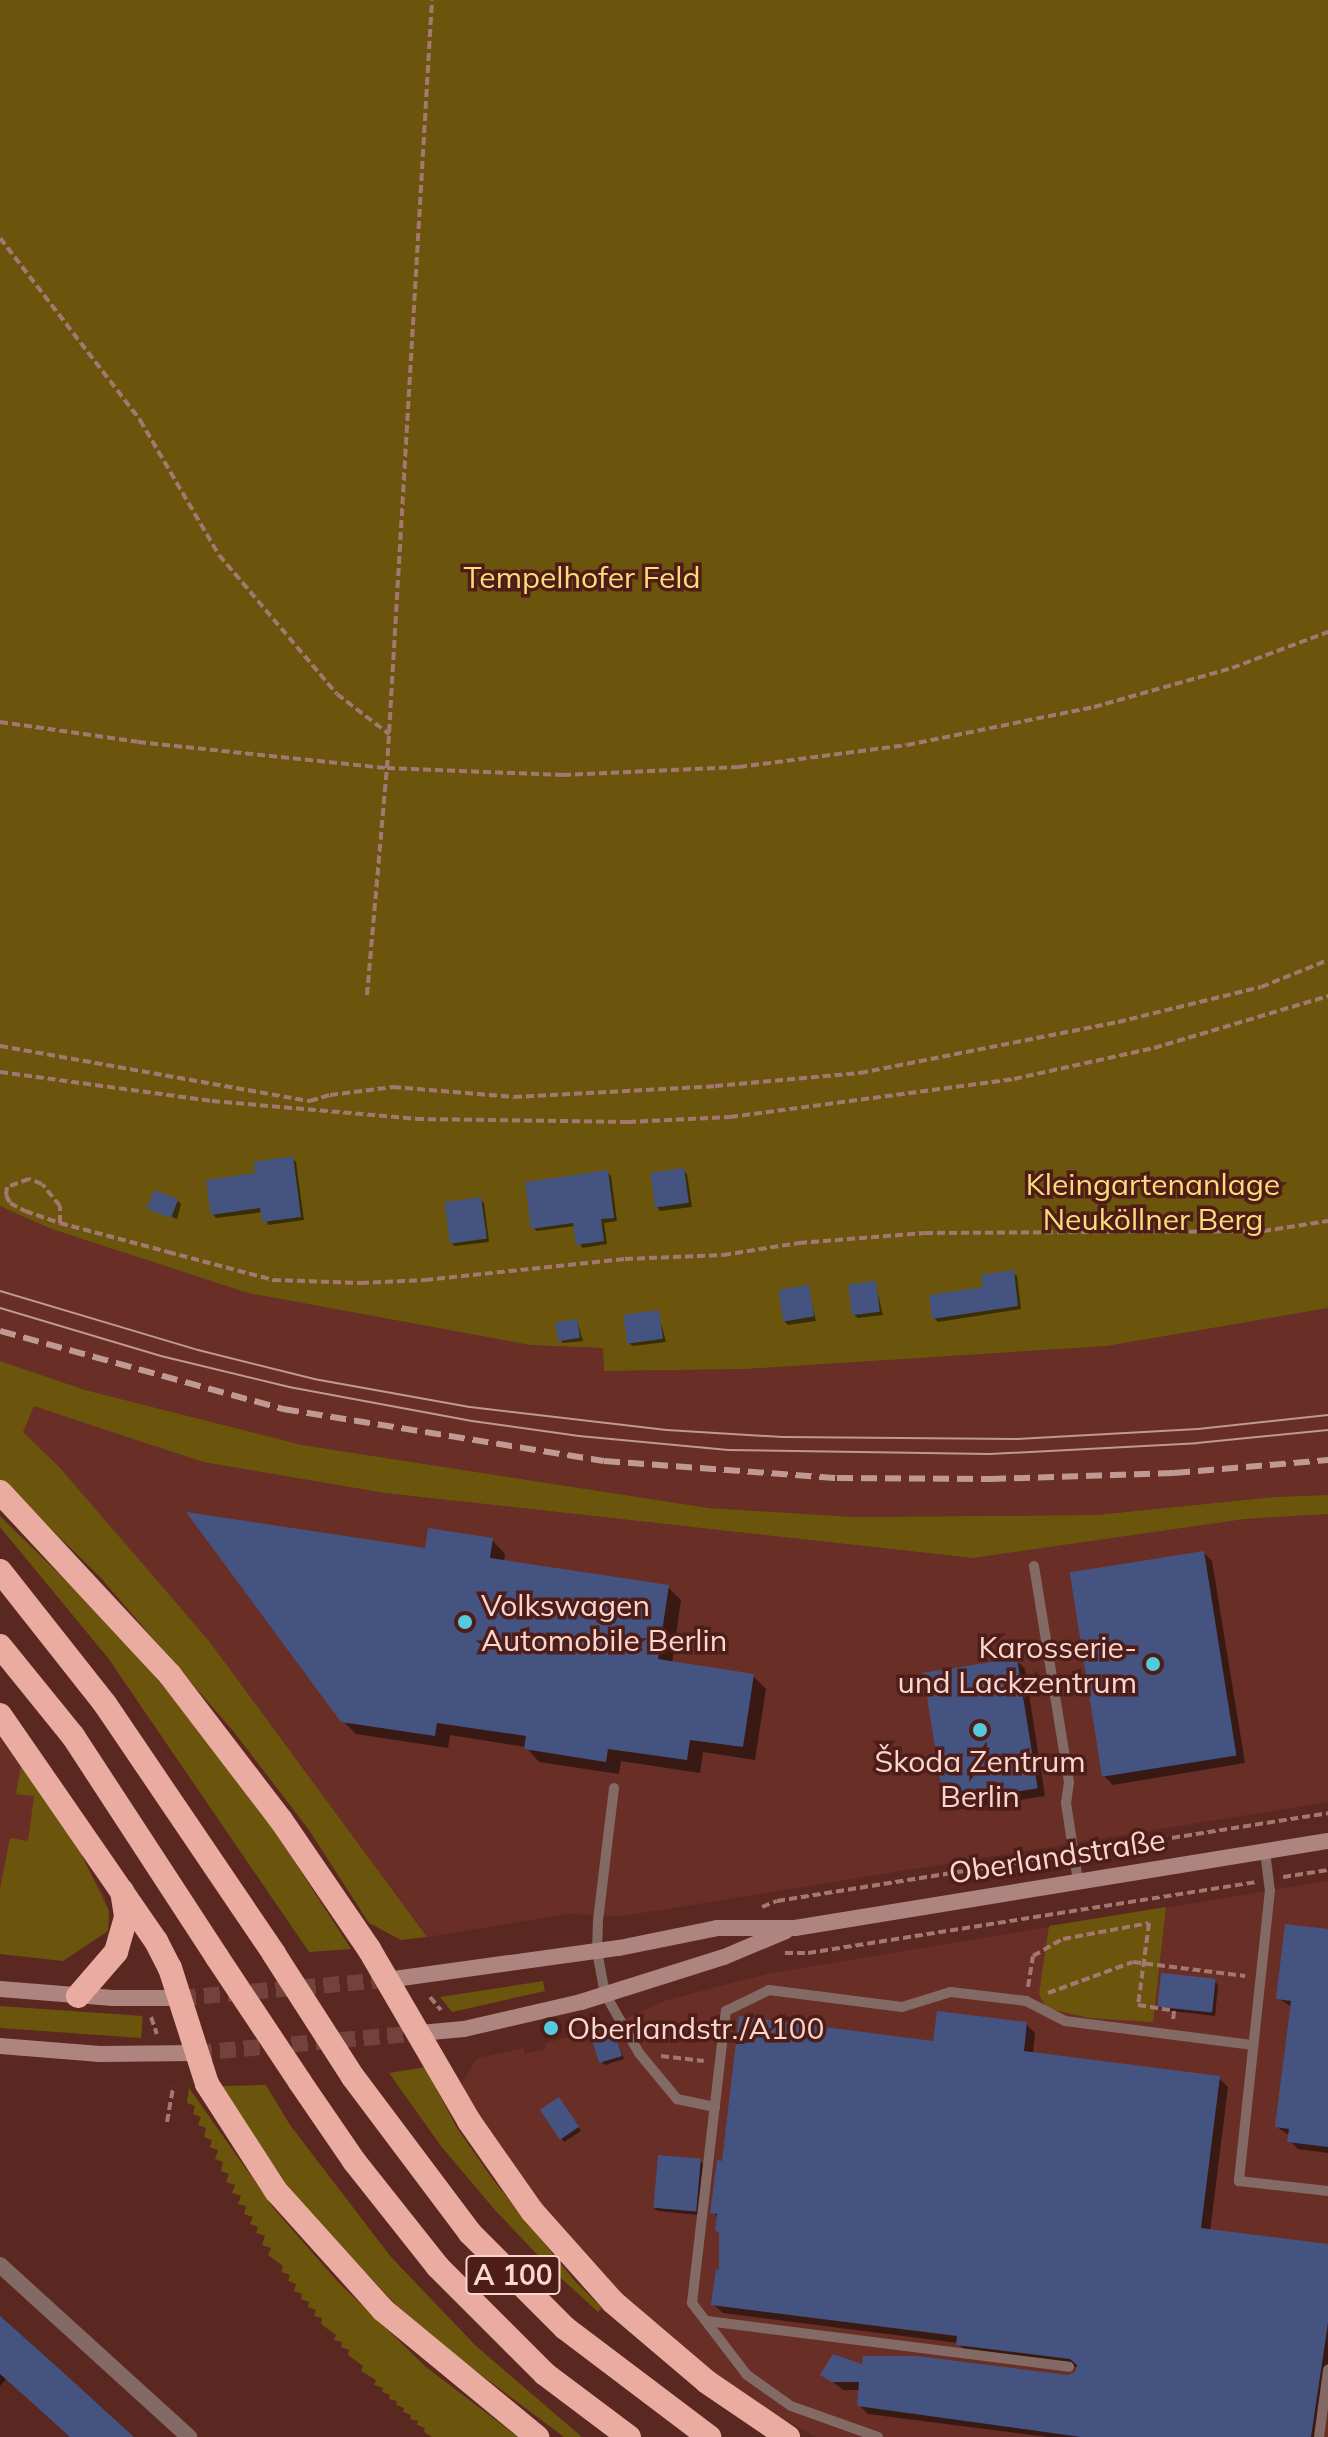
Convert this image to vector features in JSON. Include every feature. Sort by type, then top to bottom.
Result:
[{"type":"highway","points":[[0,1492],[170,1675],[281,1820],[387,1980],[469,2121],[532,2211],[613,2302],[707,2382],[788,2437]]},
{"type":"highway","name":"A 100","points":[[0,1571],[49,1630],[155,1774],[353,2077],[481,2243],[565,2328],[709,2437]]},
{"type":"highway","name":"A 100","points":[[0,1646],[73,1736],[354,2161],[438,2267],[545,2374],[629,2437]]},
{"type":"highway","points":[[0,1715],[121,1888],[163,1954],[207,2084],[276,2191],[383,2310],[537,2437]]},
{"type":"highway","points":[[78,1996],[116,1952],[126,1916],[121,1888]]},
{"type":"street","name":"Oberlandstraße","points":[[387,1980],[597,1951],[717,1928],[795,1928],[1328,1841]]},
{"type":"street","name":"Oberlandstraße","points":[[420,2033],[464,2029],[605,1994],[724,1957],[795,1928]]},
{"type":"street","points":[[0,1989],[78,1996],[180,1998]]},
{"type":"street","points":[[0,2046],[100,2054],[196,2053]]},
{"type":"street","points":[[0,2265],[189,2437]]},
{"type":"lane","points":[[1034,1566],[1069,1782],[1066,1803],[1078,1881]]},
{"type":"lane","points":[[614,1788],[597,1951],[605,1994],[639,2053],[677,2099],[715,2107]]},
{"type":"lane","points":[[1265,1851],[1269,1880],[1239,2181],[1328,2191]]},
{"type":"lane","points":[[878,2437],[791,2406],[747,2375],[692,2303],[726,2011],[769,1990],[902,2007],[951,1992],[1026,2001],[1065,2021],[1253,2045]]},
{"type":"lane","points":[[707,2321],[1069,2367]]},
{"type":"lane","points":[[1319,2437],[1328,2370]]},
{"type":"path","points":[[367,995],[387,768],[432,0]]},
{"type":"path","points":[[0,238],[140,420],[219,555],[337,694],[389,734]]},
{"type":"path","points":[[0,722],[138,742],[387,768],[563,775],[724,768],[907,745],[1094,707],[1232,668],[1328,632]]},
{"type":"path","points":[[0,1046],[310,1101],[330,1095],[393,1087],[514,1097],[715,1086],[860,1073],[1118,1022],[1261,987],[1328,960]]},
{"type":"path","points":[[0,1072],[212,1101],[416,1119],[628,1122],[730,1117],[809,1109],[1014,1079],[1154,1048],[1328,996]]},
{"type":"path","points":[[60,1223],[60,1206],[42,1184],[29,1179],[7,1187],[6,1195],[10,1203],[60,1223],[273,1280],[361,1283],[425,1280],[625,1259],[723,1255],[799,1243],[925,1233],[1263,1231],[1328,1221]]},
{"type":"path","points":[[751,1911],[777,1901],[1328,1813]]},
{"type":"path","points":[[780,1953],[808,1953],[1328,1870]]},
{"type":"path","points":[[1173,2037],[1174,2011],[1138,2005],[1143,1963],[1149,1923],[1063,1939],[1033,1956],[1026,2001],[1133,1962],[1143,1963],[1260,1977]]},
{"type":"path","points":[[430,1997],[445,2015]]},
{"type":"path","points":[[151,2017],[159,2039]]},
{"type":"path","points":[[639,2053],[720,2063]]},
{"type":"path","points":[[167,2122],[173,2087]]},
{"type":"shaded area","points":[[0,1206],[49,1228],[248,1293],[530,1345],[603,1348],[604,1371],[746,1369],[1107,1346],[1328,1308],[1328,1495],[1274,1497],[1096,1515],[853,1517],[709,1508],[302,1445],[85,1390],[0,1361]]},
{"type":"shaded area","points":[[34,1405],[203,1462],[385,1493],[973,1558],[1245,1519],[1328,1514],[1328,1802],[623,1916],[568,1914],[427,1937],[209,1641],[23,1432]]},
{"type":"shaded area","points":[[0,1739],[40,1790],[103,1893],[109,1911],[108,1931],[63,1961],[0,1954]]},
{"type":"shaded area","points":[[1328,1881],[1328,2437],[816,2437],[741,2395],[642,2319],[557,2229],[459,2089],[477,2058],[524,2048],[525,2054],[546,2049],[545,2043],[599,2030],[667,2000],[771,1973]]},
{"type":"green space","name":"Tempelhofer Feld","points":[[0,0],[1328,0],[1328,1308],[1107,1346],[746,1369],[604,1371],[603,1348],[530,1345],[248,1293],[49,1228],[0,1206]]},
{"type":"green space","points":[[0,1361],[85,1390],[302,1445],[709,1508],[853,1517],[1096,1515],[1274,1497],[1328,1495],[1328,1514],[1245,1519],[973,1558],[385,1493],[203,1462],[34,1406],[23,1432],[60,1468],[209,1641],[427,1937],[401,1940],[369,1923],[309,1830],[234,1732],[100,1577],[0,1479]]},
{"type":"green space","points":[[0,1516],[109,1623],[193,1721],[260,1808],[351,1949],[309,1952],[108,1658],[0,1527]]},
{"type":"green space","points":[[21,1766],[74,1839],[109,1911],[108,1931],[63,1961],[0,1954],[0,1889],[10,1838],[28,1841],[34,1796],[16,1794]]},
{"type":"green space","points":[[1166,1907],[1153,2022],[1089,2018],[1046,2008],[1039,1994],[1049,1926]]},
{"type":"green space","points":[[543,1981],[545,1991],[452,2012],[440,1997]]},
{"type":"green space","points":[[0,2006],[143,2016],[141,2038],[0,2028]]},
{"type":"green space","points":[[425,2067],[457,2128],[494,2181],[574,2280],[602,2308],[598,2312],[549,2267],[495,2210],[441,2146],[389,2073]]},
{"type":"green space","points":[[266,2085],[290,2125],[391,2257],[476,2346],[582,2437],[564,2437],[440,2344],[397,2306],[295,2198],[221,2086]]},
{"type":"green space","points":[[189,2088],[275,2210],[338,2282],[426,2367],[518,2437],[432,2437],[424,2432],[425,2428],[417,2425],[418,2421],[410,2419],[411,2415],[403,2412],[404,2408],[396,2405],[397,2401],[389,2399],[390,2395],[382,2392],[383,2388],[374,2385],[376,2380],[361,2371],[363,2366],[348,2355],[349,2350],[341,2347],[342,2342],[334,2340],[336,2335],[321,2324],[322,2318],[314,2316],[316,2310],[301,2299],[302,2294],[294,2291],[296,2284],[288,2281],[290,2275],[281,2272],[283,2266],[268,2255],[271,2248],[262,2245],[265,2236],[256,2233],[258,2227],[250,2224],[253,2217],[244,2214],[246,2206],[238,2204],[241,2196],[232,2193],[235,2185],[226,2182],[229,2174],[221,2171],[223,2162],[215,2159],[218,2150],[210,2147],[212,2140],[204,2137],[206,2128],[198,2125],[201,2117],[193,2114],[195,2106],[187,2103]]},
{"type":"building","points":[[293,1156],[301,1217],[262,1222],[260,1208],[211,1215],[206,1180],[255,1173],[254,1162]]},
{"type":"building","points":[[684,1168],[689,1203],[655,1207],[650,1173]]},
{"type":"building","points":[[608,1170],[614,1218],[601,1219],[604,1241],[576,1245],[573,1223],[531,1229],[525,1182]]},
{"type":"building","points":[[154,1190],[178,1199],[171,1218],[147,1209]]},
{"type":"building","points":[[481,1197],[487,1239],[450,1244],[444,1202]]},
{"type":"building","points":[[1014,1270],[1018,1306],[932,1319],[929,1295],[983,1287],[981,1275]]},
{"type":"building","points":[[876,1281],[880,1312],[852,1315],[848,1284]]},
{"type":"building","points":[[809,1285],[814,1317],[783,1321],[778,1290]]},
{"type":"building","points":[[659,1310],[663,1339],[627,1344],[623,1315]]},
{"type":"building","points":[[577,1319],[580,1338],[558,1341],[555,1322]]},
{"type":"building","name":"Volkswagen Automobile Berlin","points":[[186,1512],[425,1548],[428,1528],[493,1538],[490,1558],[669,1585],[658,1659],[754,1674],[743,1747],[690,1740],[687,1760],[608,1749],[606,1762],[524,1749],[526,1736],[437,1723],[435,1736],[341,1722]]},
{"type":"building","name":"Karosserie- und Lackzentrum","points":[[1204,1551],[1236,1755],[1102,1777],[1070,1572]]},
{"type":"building","name":"Škoda Zentrum Berlin","points":[[1017,1658],[1038,1788],[944,1803],[923,1673]]},
{"type":"building","points":[[1285,1924],[1328,1929],[1328,2147],[1287,2142],[1289,2129],[1275,2127],[1291,2001],[1276,1999]]},
{"type":"building","points":[[1161,1973],[1216,1979],[1212,2013],[1157,2007]]},
{"type":"building","points":[[937,2011],[1027,2022],[1024,2051],[1220,2076],[1201,2228],[1328,2244],[1328,2323],[1311,2437],[1081,2437],[857,2406],[859,2382],[832,2382],[820,2375],[833,2354],[862,2364],[863,2356],[917,2356],[1068,2375],[1075,2372],[1077,2365],[1070,2359],[956,2345],[957,2336],[711,2305],[716,2269],[719,2270],[719,2232],[715,2231],[717,2214],[710,2213],[717,2160],[722,2161],[739,2016],[933,2041]]},
{"type":"building","points":[[615,2033],[622,2056],[599,2063],[592,2040]]},
{"type":"building","points":[[559,2097],[579,2127],[560,2140],[540,2110]]},
{"type":"building","points":[[658,2155],[701,2159],[696,2212],[653,2208]]},
{"type":"building","points":[[0,2316],[134,2437],[70,2437],[0,2374]]},
{"type":"tunnel","points":[[180,1998],[387,1980]]},
{"type":"tunnel","points":[[196,2053],[420,2033]]},
{"type":"tram line","points":[[0,1291],[198,1350],[314,1379],[470,1407],[667,1430],[783,1437],[1017,1439],[1198,1429],[1328,1415]]},
{"type":"tram line","points":[[0,1308],[161,1356],[289,1387],[472,1421],[579,1436],[728,1450],[990,1454],[1197,1443],[1328,1430]]},
{"type":"railway","points":[[0,1331],[283,1409],[604,1461],[837,1478],[990,1479],[1174,1473],[1328,1460]]},
{"type":"place","name":"Volkswagen Automobile Berlin","points":[[465,1622]]},
{"type":"place","name":"Karosserie- und Lackzentrum","points":[[1153,1664]]},
{"type":"place","name":"Škoda Zentrum Berlin","points":[[980,1730]]},
{"type":"place","name":"Oberlandstr./A100","points":[[551,2028]]},
{"type":"park label","name":"Kleingartenanlage Neuköllner Berg","points":[[1153,1201]]}]
